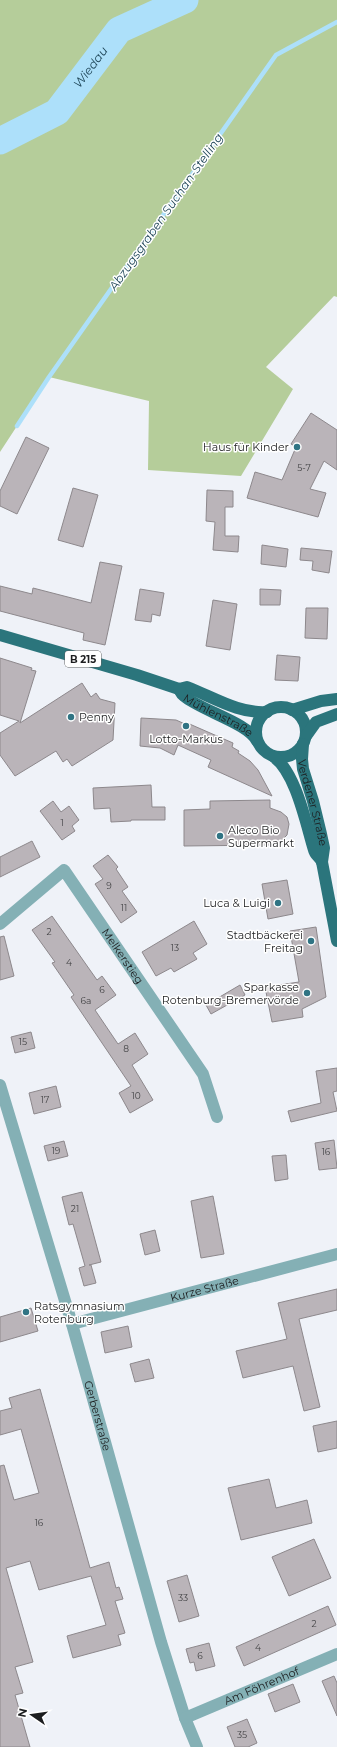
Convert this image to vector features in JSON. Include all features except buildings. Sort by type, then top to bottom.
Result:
[{"type":"main road","name":"Mühlenstraße","points":[[0,635],[138,675],[179,689],[187,687],[241,709],[254,712],[267,712]]},
{"type":"main road","name":"Mühlenstraße","points":[[179,689],[182,695],[202,707],[248,730],[257,741]]},
{"type":"main road","points":[[337,699],[321,701],[292,710],[277,707],[267,712],[257,724],[257,741],[263,750],[274,757],[283,758],[300,749],[309,729],[316,722],[337,714]]},
{"type":"main road","points":[[292,710],[303,721],[306,729],[305,740]]},
{"type":"main road","name":"Verdener Straße","points":[[305,740],[302,762],[324,848],[322,862],[337,941]]},
{"type":"main road","name":"Verdener Straße","points":[[274,757],[285,768],[291,780],[303,813],[314,852],[322,862]]},
{"type":"street","name":"Melkerstieg","points":[[0,924],[64,870],[203,1074],[217,1117]]},
{"type":"street","name":"Gerberstraße","points":[[0,1085],[72,1324],[159,1635],[185,1718],[197,1747]]},
{"type":"street","name":"Kurze Straße","points":[[72,1324],[337,1254]]},
{"type":"street","name":"Am Föhrenhof","points":[[185,1718],[337,1654]]},
{"type":"green space","points":[[0,0],[337,0],[337,297],[334,296],[266,367],[293,389],[241,476],[148,470],[149,401],[49,377],[0,452]]},
{"type":"waterway","name":"Wiedau","points":[[0,141],[57,112],[119,30],[185,0]]},
{"type":"waterway","name":"Abzugsgraben Suchan-Stelling","points":[[17,426],[49,377],[276,55],[337,22]]},
{"type":"place","name":"Haus für Kinder","points":[[297,447]]},
{"type":"place","name":"Penny","points":[[71,717]]},
{"type":"place","name":"Lotto-Markus","points":[[186,726]]},
{"type":"place","name":"Aleco Bio Supermarkt","points":[[220,836]]},
{"type":"place","name":"Luca & Luigi","points":[[278,903]]},
{"type":"place","name":"Stadtbäckerei Freitag","points":[[311,941]]},
{"type":"place","name":"Sparkasse Rotenburg-Bremervörde","points":[[307,993]]},
{"type":"place","name":"Ratsgymnasium Rotenburg","points":[[26,1312]]}]
